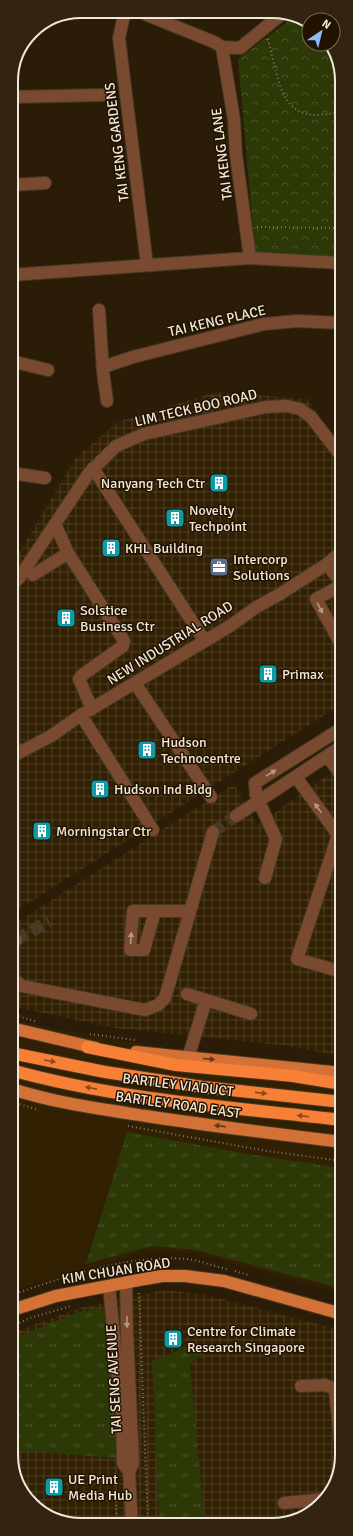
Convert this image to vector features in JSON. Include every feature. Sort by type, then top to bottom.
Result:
[{"type":"highway","points":[[87,1047],[176,1066],[293,1076],[335,1083]]},
{"type":"highway","name":"BARTLEY VIADUCT","points":[[18,1054],[105,1072],[203,1087],[335,1101]]},
{"type":"highway","name":"BARTLEY VIADUCT","points":[[18,1072],[60,1082],[137,1095],[335,1119]]},
{"type":"main road","points":[[18,1030],[87,1047],[335,1072]]},
{"type":"main road","name":"BARTLEY ROAD EAST","points":[[18,1091],[41,1098],[88,1107],[200,1124],[335,1141]]},
{"type":"main road","name":"KIM CHUAN ROAD","points":[[18,1308],[56,1296],[109,1286],[126,1287],[162,1276],[197,1276],[335,1312]]},
{"type":"street","name":"TAI KENG GARDENS","points":[[123,18],[119,38],[148,265]]},
{"type":"street","points":[[154,18],[214,42],[222,47],[240,48],[275,18]]},
{"type":"street","name":"TAI KENG LANE","points":[[222,47],[234,120],[236,155],[250,258]]},
{"type":"street","points":[[18,97],[102,95]]},
{"type":"street","points":[[18,185],[45,183]]},
{"type":"street","points":[[18,275],[250,258],[335,263]]},
{"type":"street","points":[[99,310],[107,401]]},
{"type":"street","name":"TAI KENG PLACE","points":[[103,367],[133,357],[264,324],[297,321],[335,323]]},
{"type":"street","points":[[18,363],[48,370]]},
{"type":"street","name":"LIM TECK BOO ROAD","points":[[18,579],[93,468],[116,446],[144,434],[266,407],[287,406],[300,409],[311,417],[335,448]]},
{"type":"street","points":[[93,468],[204,640]]},
{"type":"street","points":[[18,474],[45,478]]},
{"type":"street","points":[[54,524],[68,553],[124,641],[123,646],[81,676],[79,679],[92,709]]},
{"type":"street","points":[[33,575],[68,553]]},
{"type":"street","name":"NEW INDUSTRIAL ROAD","points":[[18,753],[51,736],[81,715],[327,564],[335,557]]},
{"type":"street","points":[[327,564],[335,575]]},
{"type":"street","points":[[335,589],[316,599],[335,633]]},
{"type":"street","points":[[135,683],[211,797]]},
{"type":"street","points":[[81,715],[153,830]]},
{"type":"street","points":[[265,878],[276,839],[259,802],[255,783],[335,732]]},
{"type":"street","points":[[236,816],[296,778],[335,751]]},
{"type":"street","points":[[327,756],[335,767]]},
{"type":"street","points":[[296,778],[335,828]]},
{"type":"street","points":[[18,982],[22,986],[145,1010],[158,1005],[165,998],[213,832]]},
{"type":"street","points":[[335,849],[297,959],[335,970]]},
{"type":"street","points":[[156,911],[190,911]]},
{"type":"street","points":[[187,994],[251,1014]]},
{"type":"street","points":[[188,1058],[206,1000]]},
{"type":"street","name":"TAI SENG AVENUE","points":[[109,1286],[122,1414],[123,1463],[129,1472]]},
{"type":"street","name":"TAI SENG AVENUE","points":[[126,1287],[126,1332],[133,1463],[129,1472],[132,1518]]},
{"type":"street","points":[[301,1386],[325,1385],[335,1389]]},
{"type":"street","points":[[284,1503],[315,1500]]},
{"type":"path","points":[[265,26],[276,68],[289,104],[300,112],[310,115],[326,116],[335,113]]},
{"type":"path","points":[[250,227],[335,228]]},
{"type":"path","points":[[18,1104],[44,1110]]},
{"type":"path","points":[[121,1124],[267,1151],[335,1160]]},
{"type":"path","points":[[126,1287],[138,1290],[148,1518]]},
{"type":"path","points":[[18,1323],[72,1305]]},
{"type":"shaded area","points":[[216,392],[308,399],[335,442],[335,708],[18,910],[18,554],[77,456],[118,422]]},
{"type":"shaded area","points":[[335,770],[335,1055],[281,1045],[115,1028],[18,1007],[18,922],[234,784],[257,825]]},
{"type":"shaded area","points":[[18,1021],[205,1056],[335,1067],[335,1291],[195,1253],[148,1251],[18,1288]]},
{"type":"shaded area","points":[[164,1290],[201,1294],[335,1328],[335,1459],[333,1471],[324,1490],[310,1505],[300,1511],[292,1515],[272,1518],[81,1518],[69,1517],[57,1513],[43,1505],[31,1493],[25,1483],[21,1475],[19,1463],[18,1331],[80,1308]]},
{"type":"green space","points":[[289,21],[301,25],[301,52],[327,52],[333,65],[335,81],[335,258],[255,252],[238,59]]},
{"type":"green space","points":[[127,1132],[248,1154],[335,1167],[335,1287],[196,1250],[151,1246],[86,1264]]},
{"type":"green space","points":[[96,1308],[105,1311],[114,1322],[117,1458],[18,1450],[18,1337],[79,1312]]},
{"type":"green space","points":[[200,1343],[205,1355],[195,1359],[190,1365],[204,1518],[159,1518],[152,1360]]},
{"type":"tunnel","points":[[213,832],[236,816]]},
{"type":"tunnel","points":[[18,939],[49,921]]},
{"type":"place","name":"Nanyang Tech Ctr","points":[[219,483]]},
{"type":"place","name":"Novelty Techpoint","points":[[175,518]]},
{"type":"place","name":"KHL Building","points":[[111,548]]},
{"type":"place","name":"Intercorp Solutions","points":[[219,567]]},
{"type":"place","name":"Solstice Business Ctr","points":[[66,618]]},
{"type":"place","name":"Primax","points":[[268,674]]},
{"type":"place","name":"Hudson Technocentre","points":[[147,750]]},
{"type":"place","name":"Hudson Ind Bldg","points":[[100,789]]},
{"type":"place","name":"Morningstar Ctr","points":[[42,831]]},
{"type":"place","name":"Centre for Climate Research Singapore","points":[[173,1339]]},
{"type":"place","name":"UE Print Media Hub","points":[[54,1487]]}]
